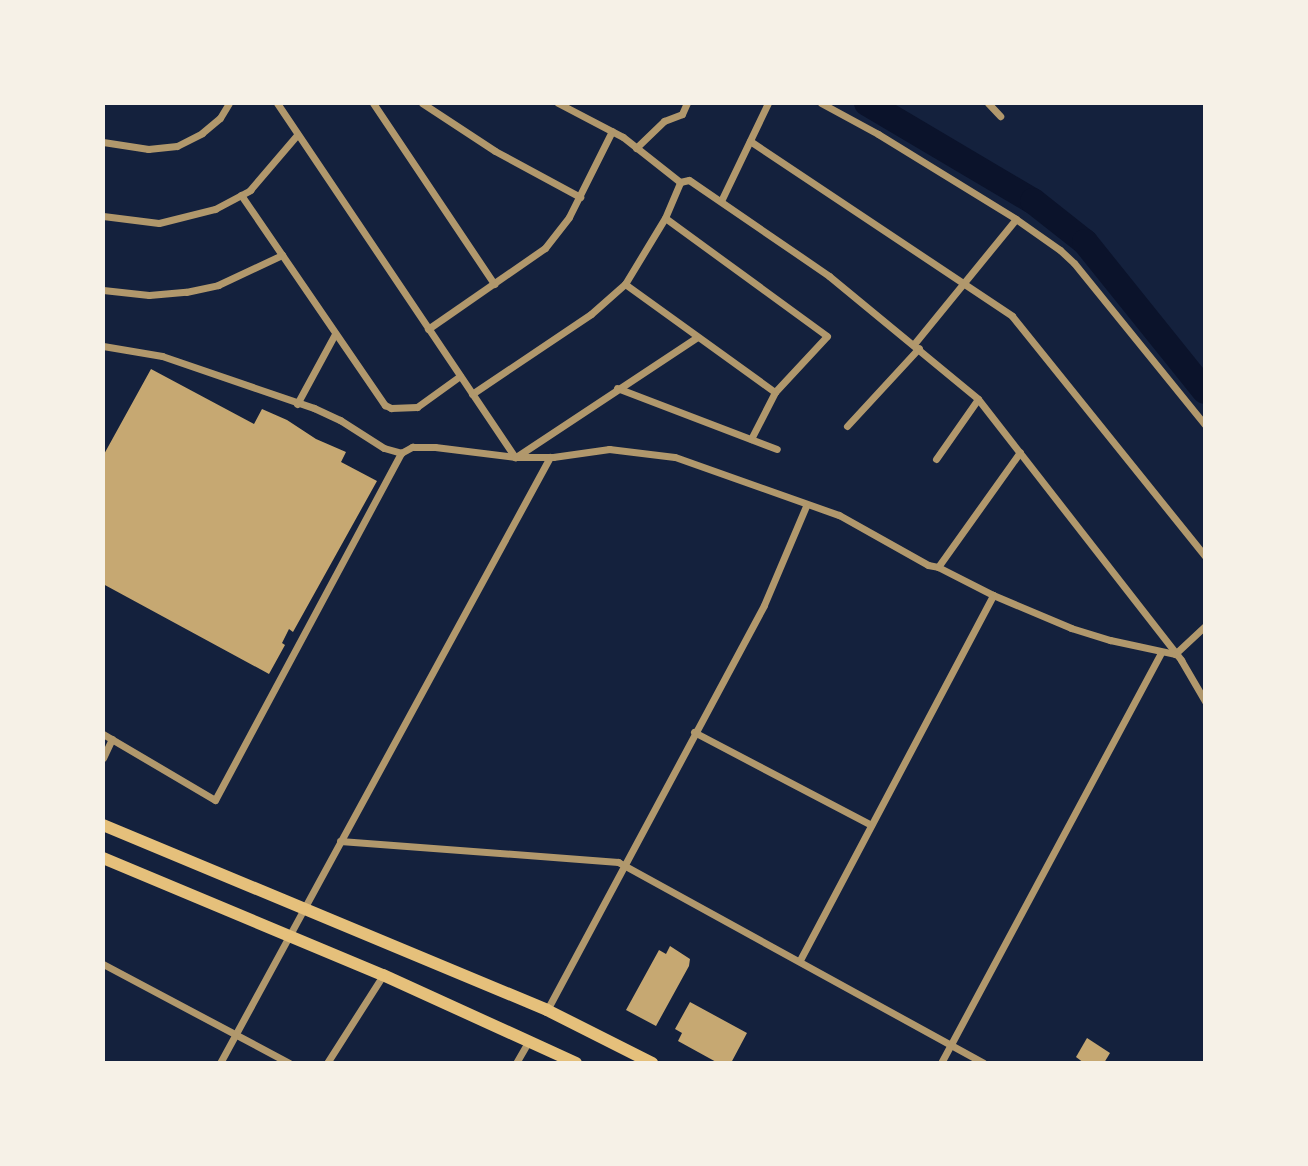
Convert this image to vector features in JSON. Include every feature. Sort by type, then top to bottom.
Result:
[{"type":"highway","points":[[103,825],[547,1010],[652,1063]]},
{"type":"highway","points":[[103,858],[289,934],[576,1063]]},
{"type":"street","points":[[103,142],[148,149],[177,146],[202,133],[220,118],[229,103]]},
{"type":"street","points":[[276,103],[515,457]]},
{"type":"street","points":[[373,103],[494,284]]},
{"type":"street","points":[[422,103],[495,151],[580,197]]},
{"type":"street","points":[[558,103],[612,131],[680,182]]},
{"type":"street","points":[[636,148],[664,121],[682,114],[687,103]]},
{"type":"street","points":[[721,201],[768,103]]},
{"type":"street","points":[[821,103],[878,134],[1016,219],[1074,263],[1205,425]]},
{"type":"street","points":[[988,103],[1000,116]]},
{"type":"street","points":[[428,329],[545,248],[559,233],[612,131]]},
{"type":"street","points":[[103,216],[146,223],[178,221],[206,213],[241,195],[271,168],[297,135]]},
{"type":"street","points":[[750,141],[996,304],[1022,325],[1205,556]]},
{"type":"street","points":[[680,182],[689,180],[829,276],[978,399],[1175,654],[1205,701]]},
{"type":"street","points":[[472,394],[591,314],[625,284],[665,218],[680,182]]},
{"type":"street","points":[[241,195],[379,398],[391,408],[417,407],[460,376]]},
{"type":"street","points":[[665,218],[827,336],[775,391],[751,439]]},
{"type":"street","points":[[846,426],[916,346],[1016,219]]},
{"type":"street","points":[[103,290],[149,295],[186,292],[227,282],[282,255]]},
{"type":"street","points":[[625,284],[775,391]]},
{"type":"street","points":[[297,404],[335,334]]},
{"type":"street","points":[[515,457],[697,337]]},
{"type":"street","points":[[103,346],[162,356],[323,412],[384,448],[401,453]]},
{"type":"street","points":[[617,388],[778,449]]},
{"type":"street","points":[[936,458],[978,399]]},
{"type":"street","points":[[103,734],[215,800],[401,453],[412,447],[435,447],[515,457],[550,457],[609,449],[675,457],[806,506],[839,515],[905,554],[1072,628],[1175,654]]},
{"type":"street","points":[[938,567],[1020,452]]},
{"type":"street","points":[[220,1063],[289,934],[307,908],[340,841],[550,457]]},
{"type":"street","points":[[547,1010],[764,605],[806,506]]},
{"type":"street","points":[[800,960],[993,595]]},
{"type":"street","points":[[1175,654],[1205,626]]},
{"type":"street","points":[[941,1063],[1161,652]]},
{"type":"street","points":[[694,732],[871,825]]},
{"type":"street","points":[[103,758],[112,739]]},
{"type":"street","points":[[340,841],[623,864],[983,1063]]},
{"type":"street","points":[[103,964],[289,1063]]},
{"type":"street","points":[[327,1063],[383,975]]},
{"type":"street","points":[[516,1063],[528,1042]]},
{"type":"building","points":[[151,369],[254,424],[262,409],[287,420],[316,439],[346,452],[341,462],[377,481],[293,632],[289,629],[282,643],[285,645],[269,674],[103,584],[103,456]]},
{"type":"building","points":[[670,946],[690,959],[689,966],[656,1026],[626,1010],[659,950],[666,954]]},
{"type":"building","points":[[690,1002],[747,1033],[731,1063],[718,1063],[678,1041],[682,1033],[675,1029]]},
{"type":"building","points":[[1087,1038],[1110,1053],[1104,1063],[1084,1063],[1076,1057]]},
{"type":"waterway","points":[[867,103],[1033,201],[1085,242],[1205,391]]}]
